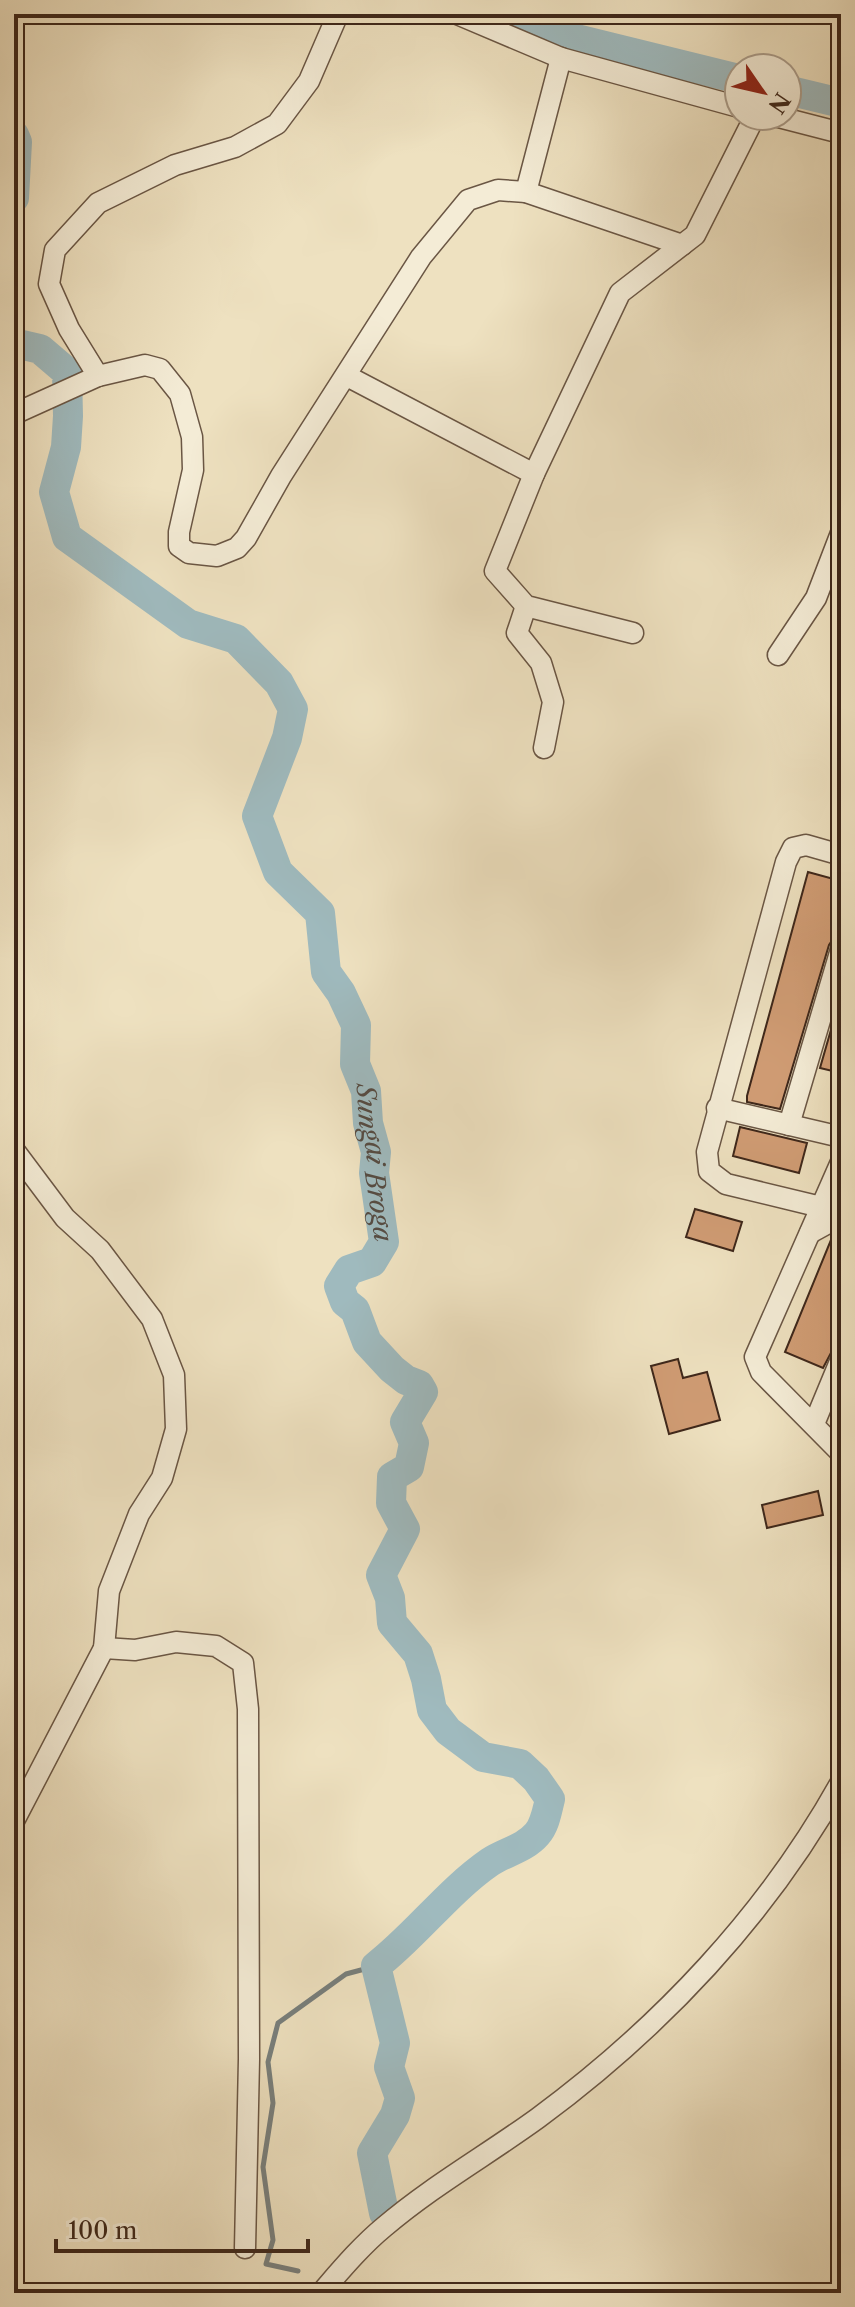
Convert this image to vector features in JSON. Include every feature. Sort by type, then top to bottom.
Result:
[{"type":"street","points":[[92,379],[49,284],[55,250],[98,203],[175,165],[235,147],[277,124],[309,81],[338,14]]},
{"type":"street","points":[[457,14],[561,58],[723,103]]},
{"type":"street","points":[[526,192],[561,58]]},
{"type":"street","points":[[803,123],[841,133]]},
{"type":"street","points":[[633,633],[526,606],[495,571],[534,474],[620,293],[695,235],[747,132]]},
{"type":"street","points":[[14,414],[92,379],[145,365],[160,369],[180,394],[192,437],[193,470],[179,532],[179,546],[189,553],[217,556],[237,548],[246,538],[281,476],[421,257],[468,200],[498,190],[526,192],[682,245]]},
{"type":"street","points":[[347,376],[534,474]]},
{"type":"street","points":[[778,655],[816,598],[841,533]]},
{"type":"street","points":[[526,606],[517,633],[541,663],[553,702],[544,748]]},
{"type":"street","points":[[821,1207],[726,1184],[709,1171],[707,1152],[786,862],[793,848],[806,845],[841,855]]},
{"type":"street","points":[[789,1125],[841,949]]},
{"type":"street","points":[[717,1108],[841,1137]]},
{"type":"street","points":[[14,1150],[65,1218],[100,1250],[152,1319],[174,1375],[176,1429],[162,1478],[139,1514],[109,1591],[104,1648],[14,1821]]},
{"type":"street","points":[[841,1162],[755,1357],[761,1372],[841,1453]]},
{"type":"street","points":[[810,1233],[841,1216]]},
{"type":"street","points":[[814,1424],[841,1359]]},
{"type":"street","points":[[104,1648],[135,1650],[176,1642],[216,1646],[243,1663],[248,1709],[249,2059],[245,2248]]},
{"type":"street","points":[[321,2293],[345,2264],[383,2228],[537,2118],[629,2046],[672,2005],[792,1861],[841,1782]]},
{"type":"building","points":[[808,872],[841,881],[841,936],[829,945],[780,1109],[747,1102],[747,1096]]},
{"type":"building","points":[[841,995],[841,1073],[820,1068]]},
{"type":"building","points":[[740,1127],[807,1143],[799,1173],[733,1156]]},
{"type":"building","points":[[695,1209],[742,1222],[733,1251],[686,1237]]},
{"type":"building","points":[[841,1231],[841,1346],[833,1349],[823,1368],[785,1352],[833,1235]]},
{"type":"building","points":[[678,1359],[683,1378],[707,1372],[720,1420],[669,1434],[651,1366]]},
{"type":"building","points":[[818,1491],[823,1515],[767,1528],[762,1505]]},
{"type":"waterway","points":[[507,14],[524,26],[723,75]]},
{"type":"waterway","points":[[803,94],[841,103]]},
{"type":"waterway","name":"Sungai Broga","points":[[14,135],[17,142],[14,198]]},
{"type":"waterway","name":"Sungai Broga","points":[[14,343],[40,349],[67,372],[66,447],[54,492],[67,537],[188,624],[236,639],[279,683],[293,709],[287,738],[257,816],[278,872],[320,913],[326,972],[341,993],[356,1025],[355,1064],[366,1091],[368,1123],[376,1152],[374,1173],[384,1242],[372,1262],[349,1270],[339,1286],[345,1302],[355,1310],[367,1342],[392,1369],[419,1385],[423,1392],[405,1422],[414,1443],[409,1467],[392,1477],[391,1503],[405,1529],[381,1575],[390,1598],[392,1623],[418,1654],[432,1710],[448,1731],[483,1757],[520,1764],[550,1799],[542,1826],[532,1839],[475,1874],[376,1966],[395,2043],[389,2067],[400,2098],[395,2115],[372,2153],[384,2213]]},
{"type":"waterway","points":[[298,2271],[266,2264],[273,2240],[263,2167],[273,2103],[268,2062],[278,2023],[346,1974],[376,1966]]}]
